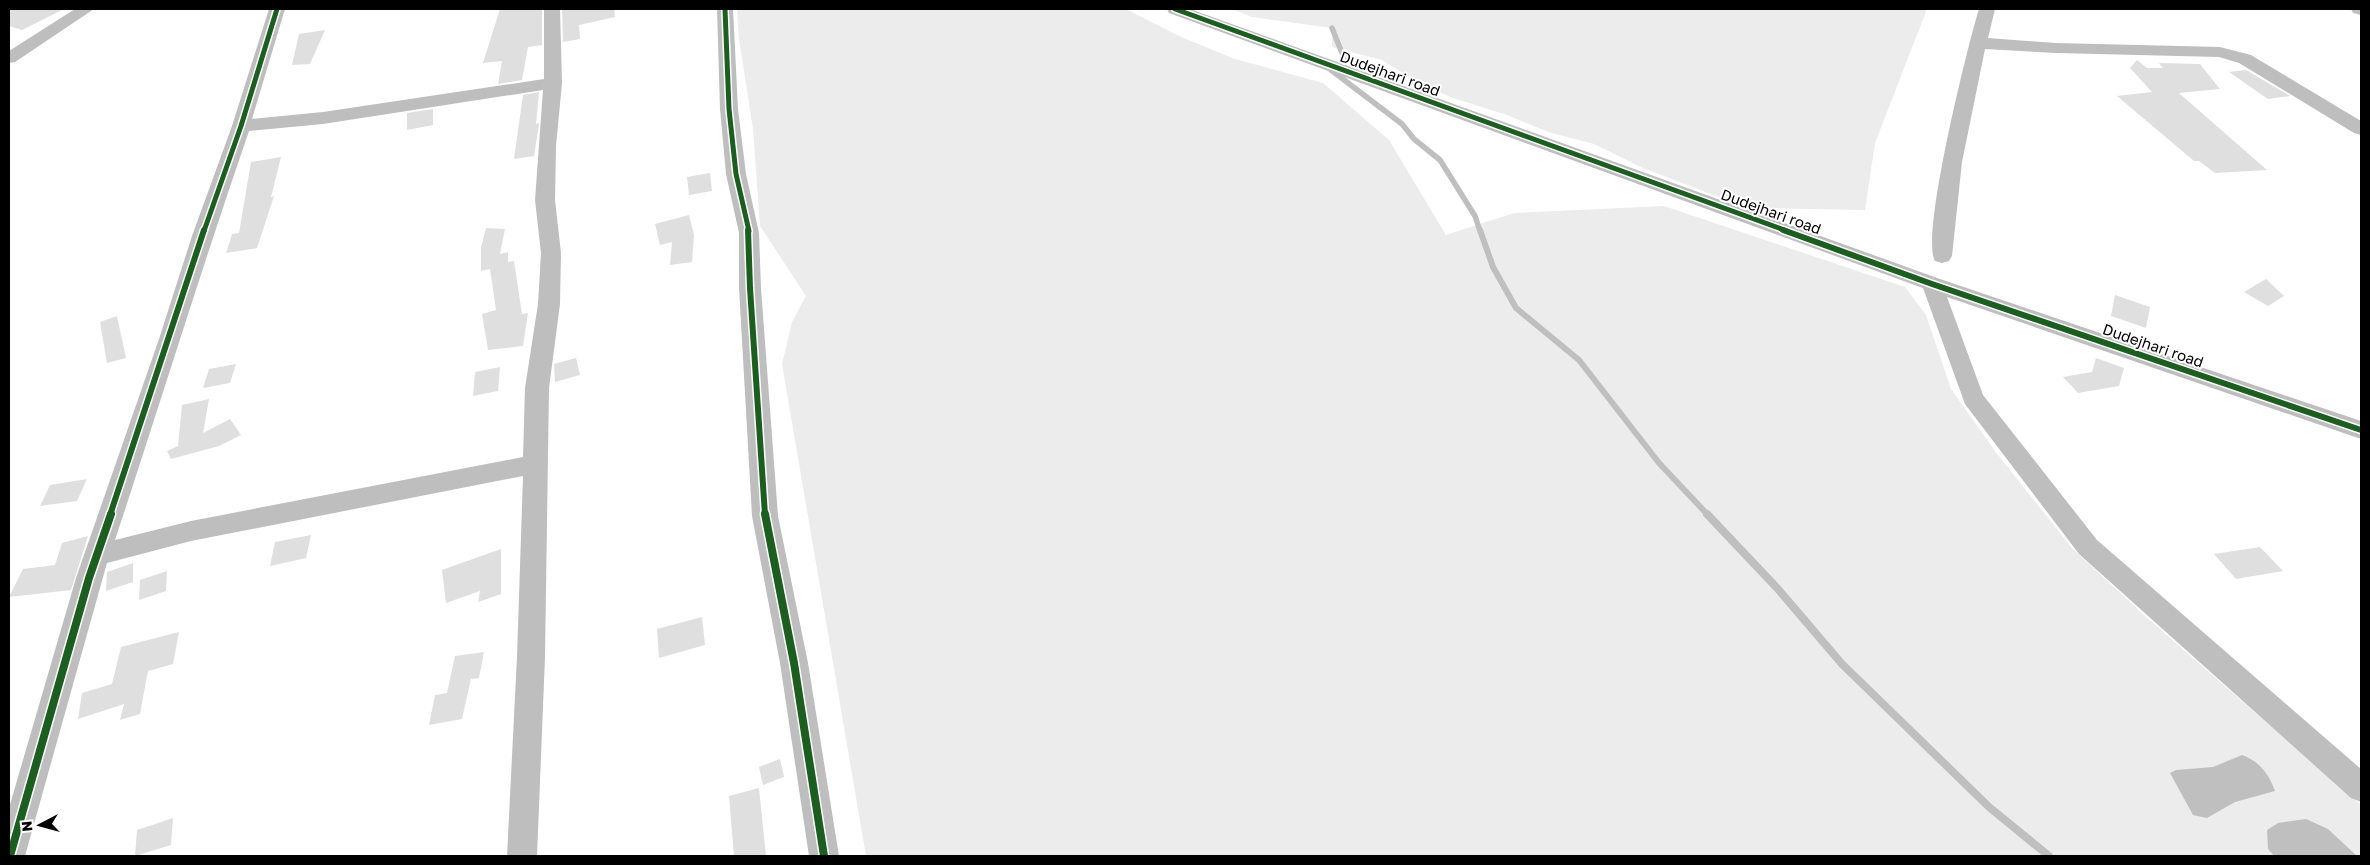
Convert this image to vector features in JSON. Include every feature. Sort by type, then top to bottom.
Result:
[{"type":"street","points":[[9,58],[86,9]]},
{"type":"street","points":[[10,856],[97,555],[170,339],[202,236],[241,126],[277,9]]},
{"type":"street","points":[[522,856],[531,658],[537,388],[549,304],[551,253],[545,200],[547,146],[553,83],[552,9]]},
{"type":"street","points":[[725,9],[729,109],[736,174],[749,233],[750,288],[765,516],[794,664],[824,856]]},
{"type":"street","name":"Dudejhari road","points":[[1175,9],[1932,284],[2361,430]]},
{"type":"street","points":[[1942,256],[1944,210],[1961,109],[1987,9]]},
{"type":"street","points":[[1978,44],[2220,52],[2252,63],[2361,129]]},
{"type":"street","points":[[241,126],[323,118],[553,83]]},
{"type":"street","points":[[1932,284],[1973,398],[2088,547],[2361,788]]},
{"type":"street","points":[[97,555],[190,531],[535,464]]},
{"type":"shaded area","points":[[737,9],[1126,9],[1177,35],[1232,58],[1323,83],[1389,140],[1446,235],[1514,213],[1664,206],[1905,287],[1926,315],[1951,389],[1995,451],[2072,548],[2146,617],[2361,805],[2361,856],[866,856],[782,364],[792,322],[806,296],[760,226],[753,129],[739,39]]},
{"type":"shaded area","points":[[1232,9],[1927,9],[1875,143],[1865,210],[1747,208],[1643,168],[1594,144],[1548,132],[1507,115],[1456,99],[1420,84],[1382,60],[1332,47],[1332,28],[1252,17]]},
{"type":"shaded area","points":[[2242,755],[2263,769],[2275,791],[2235,802],[2207,818],[2193,815],[2170,773],[2176,770],[2213,767]]},
{"type":"shaded area","points":[[2306,819],[2328,829],[2357,856],[2274,856],[2268,849],[2267,830],[2278,823]]},
{"type":"building","points":[[9,9],[64,9],[22,30],[9,26]]},
{"type":"building","points":[[500,9],[542,9],[542,45],[528,47],[522,80],[498,84],[502,61],[483,63]]},
{"type":"building","points":[[562,9],[614,9],[615,17],[579,25],[580,39],[563,42]]},
{"type":"building","points":[[325,30],[310,64],[292,65],[299,34]]},
{"type":"building","points":[[2137,60],[2147,68],[2163,68],[2159,63],[2200,64],[2220,89],[2179,93],[2267,170],[2215,173],[2199,161],[2194,161],[2117,96],[2152,92],[2130,68]]},
{"type":"building","points":[[2246,70],[2290,96],[2268,99],[2229,72]]},
{"type":"building","points":[[539,92],[536,124],[539,123],[534,156],[514,159],[523,95]]},
{"type":"building","points":[[433,109],[433,125],[407,130],[407,113]]},
{"type":"building","points":[[281,157],[271,197],[274,196],[257,248],[226,253],[232,234],[239,233],[251,162]]},
{"type":"building","points":[[710,173],[712,191],[689,195],[687,177]]},
{"type":"building","points":[[689,215],[694,235],[692,262],[670,265],[672,242],[660,245],[655,224]]},
{"type":"building","points":[[486,228],[505,229],[500,254],[508,252],[508,262],[514,261],[522,314],[528,313],[523,346],[488,350],[482,314],[496,310],[490,269],[481,271],[481,248]]},
{"type":"building","points":[[2266,279],[2284,296],[2268,306],[2244,292]]},
{"type":"building","points":[[2115,295],[2150,307],[2146,328],[2111,316]]},
{"type":"building","points":[[117,316],[126,358],[107,363],[100,322]]},
{"type":"building","points":[[576,358],[580,375],[555,382],[554,364]]},
{"type":"building","points":[[2096,358],[2124,368],[2119,386],[2078,393],[2063,377],[2092,372]]},
{"type":"building","points":[[236,364],[230,383],[203,388],[209,369]]},
{"type":"building","points":[[500,367],[498,391],[473,396],[475,372]]},
{"type":"building","points":[[209,399],[203,433],[230,419],[241,435],[219,446],[171,459],[167,451],[178,446],[182,405]]},
{"type":"building","points":[[87,479],[77,501],[40,506],[50,485]]},
{"type":"building","points":[[311,535],[306,558],[270,566],[275,542]]},
{"type":"building","points":[[88,536],[71,590],[9,597],[23,569],[55,565],[62,543]]},
{"type":"building","points":[[2260,547],[2283,571],[2236,579],[2214,554]]},
{"type":"building","points":[[501,549],[501,594],[478,602],[480,591],[446,603],[442,570]]},
{"type":"building","points":[[133,563],[133,582],[106,591],[107,572]]},
{"type":"building","points":[[167,571],[166,591],[139,600],[140,580]]},
{"type":"building","points":[[702,617],[705,645],[659,658],[657,629]]},
{"type":"building","points":[[179,632],[173,664],[148,671],[140,714],[120,720],[124,704],[78,719],[82,693],[112,684],[121,647]]},
{"type":"building","points":[[484,652],[479,678],[471,679],[462,719],[429,725],[435,695],[447,693],[455,656]]},
{"type":"building","points":[[780,759],[784,777],[763,785],[759,767]]},
{"type":"building","points":[[759,788],[766,856],[734,856],[729,796]]},
{"type":"building","points":[[173,818],[171,845],[135,856],[137,830]]},
{"type":"waterway","points":[[1332,28],[1344,58],[1342,60]]},
{"type":"waterway","points":[[1331,70],[1402,124],[1414,139],[1440,160],[1475,216],[1480,231]]},
{"type":"waterway","points":[[1480,230],[1493,267],[1516,308],[1579,360],[1659,463],[1708,515]]},
{"type":"waterway","points":[[1707,514],[1778,589],[1842,664],[1989,807],[2049,856]]},
{"type":"cycle path","points":[[10,856],[89,578],[170,339],[202,236],[241,126],[277,9]]},
{"type":"cycle path","points":[[725,9],[729,109],[736,174],[749,233],[750,288],[765,516],[794,663],[824,856]]},
{"type":"cycle path","points":[[1175,9],[1932,284],[2361,430]]}]
